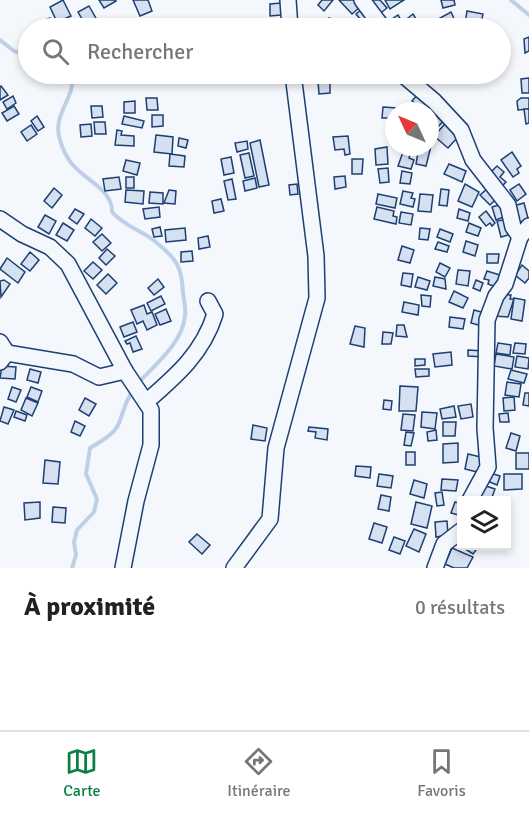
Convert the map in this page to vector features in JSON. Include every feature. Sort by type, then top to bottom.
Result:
[{"type":"street","points":[[288,0],[289,18]]},
{"type":"street","points":[[362,0],[376,18]]},
{"type":"street","points":[[234,568],[270,519],[276,448],[317,298],[316,256],[294,84]]},
{"type":"street","points":[[414,84],[461,130],[474,160],[507,205],[513,227],[525,232],[505,284],[496,296],[487,320],[485,428],[488,467],[473,496]]},
{"type":"street","points":[[0,219],[22,234],[50,247],[68,264],[128,375],[151,410],[153,424],[151,445],[136,501],[123,568]]},
{"type":"street","points":[[144,399],[197,355],[210,330],[215,314],[208,301]]},
{"type":"street","points":[[2,353],[73,364],[99,377],[128,375]]},
{"type":"street","points":[[435,568],[444,544],[457,534]]},
{"type":"building","points":[[63,0],[71,16],[55,18],[50,7]]},
{"type":"building","points":[[99,0],[115,0],[116,1],[104,8]]},
{"type":"building","points":[[133,0],[148,0],[152,11],[140,16]]},
{"type":"building","points":[[322,0],[333,0],[324,11],[318,5]]},
{"type":"building","points":[[339,0],[356,0],[361,6],[352,14]]},
{"type":"building","points":[[373,0],[380,0],[387,8],[378,15],[369,3]]},
{"type":"building","points":[[385,0],[404,0],[390,9]]},
{"type":"building","points":[[441,0],[454,0],[455,5],[443,8]]},
{"type":"building","points":[[281,3],[281,15],[270,16],[270,4]]},
{"type":"building","points":[[89,6],[96,18],[81,18],[78,12]]},
{"type":"building","points":[[362,9],[372,18],[359,18],[356,14]]},
{"type":"building","points":[[467,11],[483,14],[482,18],[466,18]]},
{"type":"building","points":[[451,12],[454,18],[440,18]]},
{"type":"building","points":[[529,37],[529,51],[525,53],[524,39]]},
{"type":"building","points":[[529,78],[529,93],[522,93],[521,79]]},
{"type":"building","points":[[318,84],[330,84],[330,93],[319,94]]},
{"type":"building","points":[[0,87],[8,95],[0,100]]},
{"type":"building","points":[[418,94],[430,102],[413,102]]},
{"type":"building","points":[[13,96],[16,103],[7,109],[3,102]]},
{"type":"building","points":[[146,98],[157,98],[158,110],[147,110]]},
{"type":"building","points":[[521,98],[529,98],[529,109],[518,110],[517,101]]},
{"type":"building","points":[[135,101],[135,113],[124,113],[124,102]]},
{"type":"building","points":[[14,106],[19,114],[7,121],[2,113]]},
{"type":"building","points":[[91,106],[102,106],[103,117],[92,118]]},
{"type":"building","points":[[383,107],[385,107],[385,118],[382,118]]},
{"type":"building","points":[[524,109],[529,109],[529,123],[526,124]]},
{"type":"building","points":[[439,114],[445,119],[439,126]]},
{"type":"building","points":[[152,115],[163,115],[163,126],[152,127]]},
{"type":"building","points":[[37,116],[44,127],[38,131],[31,121]]},
{"type":"building","points":[[124,116],[144,121],[142,128],[122,124]]},
{"type":"building","points":[[94,122],[105,122],[106,134],[95,134]]},
{"type":"building","points":[[446,123],[457,138],[448,148],[439,140],[439,131]]},
{"type":"building","points":[[91,124],[92,136],[81,137],[80,125]]},
{"type":"building","points":[[31,125],[37,134],[27,141],[21,132]]},
{"type":"building","points":[[117,130],[122,131],[121,135],[134,136],[134,146],[115,145]]},
{"type":"building","points":[[156,135],[173,137],[172,154],[154,152]]},
{"type":"building","points":[[348,136],[350,154],[345,155],[344,149],[335,150],[333,137]]},
{"type":"building","points":[[179,138],[188,140],[186,148],[178,146]]},
{"type":"building","points":[[260,140],[269,185],[259,187],[250,143]]},
{"type":"building","points":[[247,141],[248,149],[237,152],[235,143]]},
{"type":"building","points":[[385,147],[388,164],[376,165],[375,149]]},
{"type":"building","points":[[512,152],[521,166],[517,169],[519,173],[513,177],[501,160]]},
{"type":"building","points":[[249,153],[254,176],[245,178],[240,155]]},
{"type":"building","points":[[170,154],[185,156],[184,167],[169,166]]},
{"type":"building","points":[[402,156],[410,156],[409,158],[414,160],[411,169],[398,166]]},
{"type":"building","points":[[417,156],[428,156],[426,166],[416,164]]},
{"type":"building","points":[[231,157],[234,173],[224,175],[221,159]]},
{"type":"building","points":[[352,159],[363,159],[362,174],[352,174]]},
{"type":"building","points":[[126,160],[140,163],[137,175],[123,171]]},
{"type":"building","points":[[449,164],[466,171],[462,182],[444,174]]},
{"type":"building","points":[[497,166],[504,172],[500,177],[506,182],[500,188],[487,176]]},
{"type":"building","points":[[388,168],[389,182],[380,183],[378,169]]},
{"type":"building","points":[[402,171],[412,173],[410,184],[400,183]]},
{"type":"building","points":[[345,176],[346,187],[335,189],[334,177]]},
{"type":"building","points":[[119,177],[121,189],[105,191],[103,179]]},
{"type":"building","points":[[126,177],[134,177],[134,188],[126,188]]},
{"type":"building","points":[[255,178],[257,188],[245,191],[243,181]]},
{"type":"building","points":[[232,179],[236,199],[228,200],[224,181]]},
{"type":"building","points":[[297,184],[298,194],[290,195],[289,185]]},
{"type":"building","points":[[465,184],[479,192],[472,207],[458,201]]},
{"type":"building","points":[[519,184],[526,194],[517,201],[510,190]]},
{"type":"building","points":[[54,188],[62,195],[52,208],[44,201]]},
{"type":"building","points":[[488,188],[498,197],[490,205],[480,195]]},
{"type":"building","points":[[441,189],[449,190],[447,206],[439,205]]},
{"type":"building","points":[[126,190],[144,191],[143,204],[125,202]]},
{"type":"building","points":[[169,190],[176,191],[175,204],[164,203]]},
{"type":"building","points":[[403,191],[413,193],[411,198],[415,199],[413,207],[400,204]]},
{"type":"building","points":[[150,192],[163,193],[163,204],[149,203]]},
{"type":"building","points":[[378,194],[397,198],[395,208],[376,204]]},
{"type":"building","points":[[420,194],[433,195],[431,212],[418,211]]},
{"type":"building","points":[[221,199],[224,211],[214,213],[212,201]]},
{"type":"building","points":[[524,203],[529,222],[513,222],[509,207]]},
{"type":"building","points":[[502,204],[504,217],[496,220],[492,207]]},
{"type":"building","points":[[159,207],[160,217],[145,219],[143,209]]},
{"type":"building","points":[[377,207],[394,211],[393,216],[397,217],[396,224],[374,219]]},
{"type":"building","points":[[75,209],[84,214],[77,224],[69,218]]},
{"type":"building","points":[[459,209],[470,213],[468,221],[457,218]]},
{"type":"building","points":[[486,211],[495,223],[492,226],[490,223],[486,226],[479,217]]},
{"type":"building","points":[[401,212],[413,214],[411,225],[399,223]]},
{"type":"building","points":[[45,215],[56,221],[49,234],[38,227]]},
{"type":"building","points":[[91,219],[102,228],[95,236],[85,228]]},
{"type":"building","points":[[509,219],[512,234],[501,237],[497,221]]},
{"type":"building","points":[[63,223],[74,230],[67,241],[56,235]]},
{"type":"building","points":[[469,223],[481,228],[478,236],[466,232]]},
{"type":"building","points":[[160,227],[162,236],[154,237],[152,229]]},
{"type":"building","points":[[185,228],[186,240],[166,242],[165,230]]},
{"type":"building","points":[[420,228],[430,229],[428,240],[419,239]]},
{"type":"building","points":[[440,229],[453,234],[450,242],[437,237]]},
{"type":"building","points":[[102,234],[111,243],[102,251],[93,242]]},
{"type":"building","points":[[208,236],[210,247],[199,249],[198,238]]},
{"type":"building","points":[[466,241],[478,245],[475,256],[463,252]]},
{"type":"building","points":[[438,242],[449,246],[447,252],[435,249]]},
{"type":"building","points":[[402,246],[414,250],[410,263],[398,260]]},
{"type":"building","points":[[107,249],[115,256],[106,265],[99,258]]},
{"type":"building","points":[[192,251],[193,261],[181,262],[181,252]]},
{"type":"building","points":[[30,252],[39,260],[30,271],[21,264]]},
{"type":"building","points":[[487,254],[499,254],[498,263],[487,263]]},
{"type":"building","points":[[7,258],[25,272],[18,283],[0,269]]},
{"type":"building","points":[[93,262],[102,270],[93,279],[84,271]]},
{"type":"building","points":[[440,263],[450,268],[445,277],[436,272]]},
{"type":"building","points":[[522,265],[529,271],[529,278],[525,283],[515,275]]},
{"type":"building","points":[[458,270],[470,271],[468,286],[456,284]]},
{"type":"building","points":[[487,271],[503,276],[499,288],[488,284],[489,280],[484,279]]},
{"type":"building","points":[[403,273],[413,274],[411,287],[401,285]]},
{"type":"building","points":[[108,274],[117,283],[106,294],[97,285]]},
{"type":"building","points":[[418,277],[430,281],[427,290],[415,287]]},
{"type":"building","points":[[435,277],[445,279],[446,289],[433,286]]},
{"type":"building","points":[[158,279],[164,287],[154,295],[148,288]]},
{"type":"building","points":[[4,280],[10,284],[1,297],[0,281]]},
{"type":"building","points":[[476,280],[483,283],[480,291],[473,288]]},
{"type":"building","points":[[454,291],[468,298],[463,308],[449,302]]},
{"type":"building","points":[[499,294],[511,295],[510,299],[514,299],[508,317],[495,316]]},
{"type":"building","points":[[421,295],[431,296],[430,307],[422,306]]},
{"type":"building","points":[[161,296],[165,304],[151,311],[147,303]]},
{"type":"building","points":[[514,298],[525,300],[522,321],[511,319]]},
{"type":"building","points":[[404,302],[419,305],[418,315],[402,312]]},
{"type":"building","points":[[144,305],[147,314],[152,312],[157,325],[147,330],[143,321],[137,324],[131,310]]},
{"type":"building","points":[[166,309],[171,321],[160,325],[155,314]]},
{"type":"building","points":[[474,310],[485,313],[482,326],[471,323]]},
{"type":"building","points":[[450,317],[465,319],[463,329],[449,327]]},
{"type":"building","points":[[133,322],[137,332],[124,337],[120,327]]},
{"type":"building","points":[[397,325],[404,325],[407,337],[396,336]]},
{"type":"building","points":[[355,326],[365,328],[364,347],[350,344]]},
{"type":"building","points":[[383,332],[393,333],[391,344],[382,344]]},
{"type":"building","points":[[136,336],[142,349],[133,352],[130,343],[127,344],[125,341]]},
{"type":"building","points":[[498,343],[511,345],[510,355],[496,353]]},
{"type":"building","points":[[515,343],[526,344],[525,354],[513,353]]},
{"type":"building","points":[[468,350],[484,351],[484,357],[468,356]]},
{"type":"building","points":[[451,352],[452,365],[435,367],[433,354]]},
{"type":"building","points":[[496,354],[514,357],[512,369],[494,366]]},
{"type":"building","points":[[517,356],[529,358],[528,369],[515,367]]},
{"type":"building","points":[[415,359],[425,359],[425,365],[415,366]]},
{"type":"building","points":[[2,366],[16,367],[15,379],[0,378]]},
{"type":"building","points":[[30,369],[41,372],[38,383],[27,380]]},
{"type":"building","points":[[415,369],[429,369],[429,376],[416,377]]},
{"type":"building","points":[[511,370],[527,374],[524,383],[508,379]]},
{"type":"building","points":[[507,382],[521,384],[519,397],[505,395]]},
{"type":"building","points":[[400,386],[418,387],[416,411],[399,411]]},
{"type":"building","points":[[12,387],[21,390],[16,402],[8,399]]},
{"type":"building","points":[[31,387],[42,391],[38,402],[27,397]]},
{"type":"building","points":[[525,393],[529,393],[529,406],[523,405]]},
{"type":"building","points":[[514,397],[515,410],[504,411],[503,398]]},
{"type":"building","points":[[26,398],[38,403],[32,416],[21,410]]},
{"type":"building","points":[[85,398],[96,404],[89,416],[79,410]]},
{"type":"building","points":[[384,400],[392,401],[391,410],[383,409]]},
{"type":"building","points":[[471,404],[473,417],[461,419],[458,406]]},
{"type":"building","points":[[454,406],[456,417],[442,419],[440,409]]},
{"type":"building","points":[[4,407],[14,410],[8,424],[0,421]]},
{"type":"building","points":[[16,411],[27,415],[25,421],[14,417]]},
{"type":"building","points":[[422,412],[437,413],[435,429],[421,427]]},
{"type":"building","points":[[508,413],[509,422],[500,422],[499,414]]},
{"type":"building","points":[[403,414],[415,415],[413,431],[401,430]]},
{"type":"building","points":[[75,421],[85,426],[80,436],[71,432]]},
{"type":"building","points":[[443,422],[456,422],[455,436],[443,436]]},
{"type":"building","points":[[253,425],[267,428],[265,441],[251,439]]},
{"type":"building","points":[[309,427],[328,429],[327,440],[315,438],[316,432],[308,431]]},
{"type":"building","points":[[436,430],[437,440],[428,441],[427,432]]},
{"type":"building","points":[[406,432],[414,433],[411,446],[404,445]]},
{"type":"building","points":[[511,433],[520,436],[516,451],[506,448]]},
{"type":"building","points":[[458,443],[458,462],[443,463],[443,444]]},
{"type":"building","points":[[406,452],[415,452],[415,465],[406,465]]},
{"type":"building","points":[[516,453],[529,453],[529,469],[516,469]]},
{"type":"building","points":[[468,454],[485,458],[481,473],[465,469]]},
{"type":"building","points":[[45,460],[60,462],[58,484],[43,483]]},
{"type":"building","points":[[356,466],[371,467],[370,478],[355,476]]},
{"type":"building","points":[[487,472],[500,476],[497,485],[485,480]]},
{"type":"building","points":[[379,474],[393,476],[391,488],[377,486]]},
{"type":"building","points":[[504,474],[522,474],[522,489],[504,490]]},
{"type":"building","points":[[442,479],[458,480],[456,491],[441,490]]},
{"type":"building","points":[[414,480],[427,484],[424,498],[410,494]]},
{"type":"building","points":[[483,485],[495,489],[492,496],[480,496]]},
{"type":"building","points":[[442,492],[444,505],[437,506],[435,493]]},
{"type":"building","points":[[381,495],[391,497],[389,511],[378,509]]},
{"type":"building","points":[[40,502],[40,518],[25,520],[24,503]]},
{"type":"building","points":[[416,502],[432,506],[427,528],[411,524]]},
{"type":"building","points":[[455,502],[457,503],[457,515],[451,513]]},
{"type":"building","points":[[53,507],[66,508],[65,523],[52,522]]},
{"type":"building","points":[[447,521],[448,535],[436,537],[435,522]]},
{"type":"building","points":[[374,523],[387,527],[382,543],[369,539]]},
{"type":"building","points":[[414,529],[426,534],[419,552],[406,546]]},
{"type":"building","points":[[197,534],[210,545],[202,554],[189,542]]},
{"type":"building","points":[[394,537],[405,541],[400,554],[389,550]]},
{"type":"building","points":[[452,548],[473,557],[467,568],[454,568],[445,564]]},
{"type":"waterway","points":[[511,0],[529,15]]},
{"type":"waterway","points":[[0,40],[18,52]]},
{"type":"waterway","points":[[72,84],[61,113],[58,131],[67,156],[77,170],[108,197],[112,212],[169,254],[180,270],[185,310],[183,326],[174,344],[138,383]]},
{"type":"waterway","points":[[72,568],[76,555],[74,542],[77,530],[94,512],[97,499],[86,474],[90,448],[116,429],[132,391]]}]
